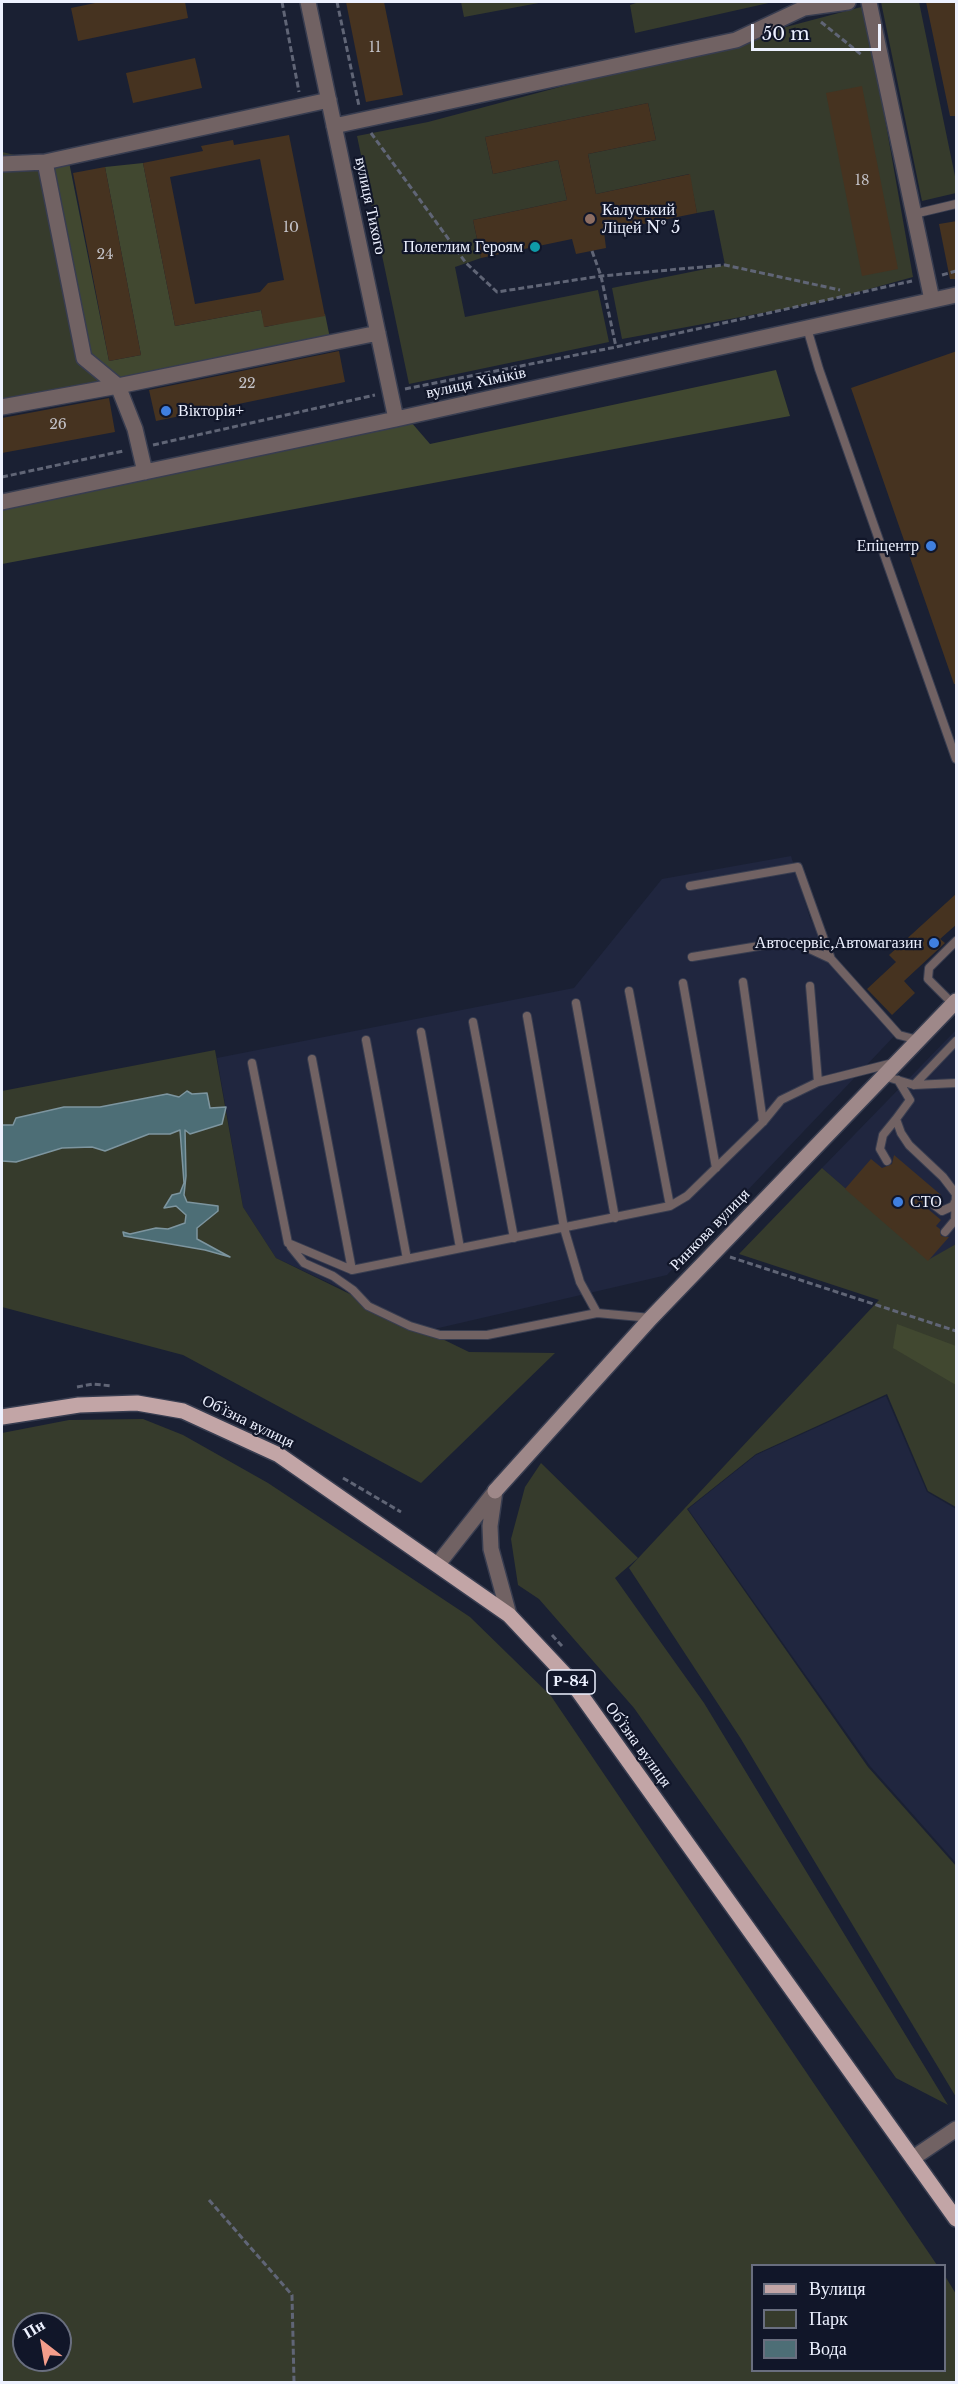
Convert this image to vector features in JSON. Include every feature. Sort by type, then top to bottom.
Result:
[{"type":"main road","name":"Ринкова вулиця","points":[[495,1491],[651,1318],[715,1251],[891,1078],[898,1061],[955,1002]]},
{"type":"main road","name":"Обʼїзна вулиця","points":[[2,1417],[91,1404],[137,1403],[183,1411],[279,1455],[509,1615],[571,1681],[957,2219]]},
{"type":"street","name":"вулиця Тихого","points":[[308,2],[396,419]]},
{"type":"street","points":[[334,126],[736,40],[804,8],[848,2]]},
{"type":"street","points":[[869,2],[932,300]]},
{"type":"street","points":[[2,164],[45,162],[329,100]]},
{"type":"street","points":[[45,162],[84,358],[118,387],[135,429],[145,472]]},
{"type":"street","name":"вулиця Хіміків","points":[[2,502],[396,419],[957,295]]},
{"type":"street","points":[[2,407],[118,387],[378,333]]},
{"type":"street","points":[[495,1491],[490,1526],[491,1549],[509,1615]]},
{"type":"street","name":"Ринкова вулиця","points":[[438,1564],[495,1491]]},
{"type":"street","points":[[913,2158],[957,2130]]},
{"type":"lane","points":[[914,214],[957,204]]},
{"type":"lane","points":[[807,328],[819,369],[957,759]]},
{"type":"lane","points":[[690,886],[798,867],[831,959],[899,1035],[918,1040]]},
{"type":"lane","points":[[955,1002],[928,979],[929,969],[957,941]]},
{"type":"lane","points":[[692,957],[781,944],[801,945],[831,959]]},
{"type":"lane","points":[[743,982],[763,1122]]},
{"type":"lane","points":[[683,983],[716,1168]]},
{"type":"lane","points":[[810,986],[818,1082]]},
{"type":"lane","points":[[629,991],[670,1206]]},
{"type":"lane","points":[[576,1003],[615,1218]]},
{"type":"lane","points":[[527,1016],[564,1228],[580,1282],[597,1313]]},
{"type":"lane","points":[[473,1023],[514,1238]]},
{"type":"lane","points":[[421,1032],[460,1248]]},
{"type":"lane","points":[[366,1040],[407,1259]]},
{"type":"lane","points":[[914,1085],[957,1041]]},
{"type":"lane","points":[[312,1059],[352,1270]]},
{"type":"lane","points":[[288,1243],[352,1270],[670,1206],[687,1196],[763,1122],[781,1100],[818,1082],[898,1061]]},
{"type":"lane","points":[[252,1063],[288,1243],[304,1263],[333,1276],[353,1290],[368,1306],[440,1335],[487,1335],[597,1313],[651,1318]]},
{"type":"lane","points":[[891,1078],[914,1085],[957,1083]]},
{"type":"lane","points":[[887,1161],[880,1149],[883,1135],[910,1100],[891,1078]]},
{"type":"lane","points":[[896,1119],[909,1145],[943,1176],[956,1194],[955,1220],[945,1232]]},
{"type":"lane","points":[[934,1205],[942,1210],[953,1206],[956,1200]]},
{"type":"path","points":[[282,2],[302,106]]},
{"type":"path","points":[[338,2],[362,121],[466,263],[497,292],[601,276],[725,265],[840,290]]},
{"type":"path","points":[[804,8],[868,60],[883,66]]},
{"type":"path","points":[[592,251],[601,276],[616,347]]},
{"type":"path","points":[[2,477],[390,392],[616,347],[927,278]]},
{"type":"path","points":[[715,1251],[957,1331]]},
{"type":"path","points":[[209,2200],[292,2295],[294,2382]]},
{"type":"shaded area","points":[[68,157],[109,361],[141,355],[105,167],[143,163],[175,326],[261,310],[265,327],[325,314],[331,343],[118,386],[84,358],[45,162]]},
{"type":"shaded area","points":[[776,370],[790,416],[2,564],[2,508],[411,422],[430,444]]},
{"type":"shaded area","points":[[791,856],[810,918],[831,959],[899,1031],[667,1275],[430,1330],[276,1258],[243,1207],[217,1058],[574,988],[662,879]]},
{"type":"shaded area","points":[[956,1030],[956,1244],[928,1261],[822,1168]]},
{"type":"shaded area","points":[[897,1324],[956,1346],[956,1385],[893,1348]]},
{"type":"shaded area","points":[[886,1396],[927,1492],[956,1509],[956,1863],[870,1766],[688,1509],[756,1455]]},
{"type":"green space","points":[[461,2],[544,2],[464,17]]},
{"type":"green space","points":[[639,2],[773,2],[635,33],[630,5]]},
{"type":"green space","points":[[881,2],[919,2],[956,181],[956,193],[922,201]]},
{"type":"green space","name":"Калуський Ліцей № 5","points":[[865,6],[913,277],[822,302],[622,339],[612,288],[725,265],[714,210],[697,213],[689,174],[596,194],[588,154],[656,140],[648,103],[485,137],[493,174],[558,160],[567,200],[473,220],[481,258],[455,267],[465,317],[598,290],[609,342],[409,384],[357,136],[428,122]]},
{"type":"green space","points":[[2,152],[45,162],[84,358],[118,386],[2,411]]},
{"type":"green space","points":[[215,1050],[243,1207],[276,1258],[469,1352],[555,1353],[421,1483],[183,1355],[2,1307],[2,1091]]},
{"type":"green space","points":[[822,1168],[928,1260],[956,1244],[956,1507],[928,1491],[887,1394],[756,1454],[687,1509],[868,1767],[956,1866],[956,2097],[741,1739],[629,1568],[879,1300],[739,1254]]},
{"type":"green space","points":[[143,1419],[183,1435],[268,1483],[470,1617],[551,1696],[936,2264],[751,2264],[751,2372],[946,2372],[946,2278],[956,2294],[956,2382],[2,2382],[2,1433],[69,1420]]},
{"type":"green space","points":[[541,1463],[638,1558],[615,1578],[704,1703],[948,2105],[896,2078],[634,1708],[539,1599],[518,1585],[511,1539],[525,1487]]},
{"type":"water","points":[[187,1091],[192,1094],[207,1093],[210,1108],[226,1107],[222,1124],[190,1134],[185,1130],[184,1195],[187,1202],[218,1206],[218,1211],[197,1228],[197,1239],[230,1257],[205,1250],[124,1236],[123,1232],[130,1234],[156,1228],[168,1229],[185,1223],[186,1215],[176,1206],[164,1208],[172,1195],[180,1193],[184,1183],[180,1130],[170,1134],[149,1134],[105,1151],[92,1147],[62,1148],[16,1162],[2,1161],[2,1125],[13,1125],[16,1118],[64,1107],[100,1107],[167,1094],[179,1097]]},
{"type":"building","points":[[100,2],[185,2],[188,18],[78,41],[71,8]]},
{"type":"building","points":[[346,2],[384,2],[403,95],[366,102]]},
{"type":"building","points":[[926,2],[957,2],[957,116],[950,116]]},
{"type":"building","points":[[195,58],[202,88],[133,103],[126,73]]},
{"type":"building","points":[[862,86],[898,269],[862,276],[826,93]]},
{"type":"building","points":[[648,103],[656,140],[588,154],[596,194],[690,174],[697,213],[604,232],[606,248],[576,254],[572,239],[481,258],[473,220],[567,200],[558,160],[493,174],[485,137]]},
{"type":"building","points":[[289,135],[325,316],[264,327],[261,310],[175,326],[143,163],[203,151],[201,146],[233,140],[234,145]],"holes":[[[260,159],[284,280],[268,283],[260,292],[195,304],[170,177]]]},
{"type":"building","points":[[105,167],[141,355],[109,361],[73,173]]},
{"type":"building","points":[[957,221],[957,279],[950,279],[939,224]]},
{"type":"building","points":[[339,351],[345,382],[156,421],[149,390]]},
{"type":"building","name":"Епіцентр","points":[[957,351],[957,684],[954,684],[851,388]]},
{"type":"building","points":[[109,398],[115,432],[2,453],[2,418]]},
{"type":"building","points":[[957,893],[957,924],[940,939],[945,943],[904,981],[915,993],[892,1015],[867,989],[896,962],[889,955]]},
{"type":"building","name":"СТО","points":[[894,1155],[941,1195],[937,1200],[930,1201],[928,1209],[941,1220],[936,1226],[940,1229],[941,1236],[949,1237],[928,1261],[845,1189],[871,1159],[882,1168],[892,1164]]},
{"type":"place","name":"Калуський Ліцей № 5","points":[[590,219]]},
{"type":"place","name":"Полеглим Героям","points":[[535,247]]},
{"type":"place","name":"Вікторія+","points":[[166,411]]},
{"type":"place","name":"Епіцентр","points":[[931,546]]},
{"type":"place","name":"Автосервіс,Автомагазин","points":[[934,943]]},
{"type":"place","name":"СТО","points":[[898,1202]]}]
